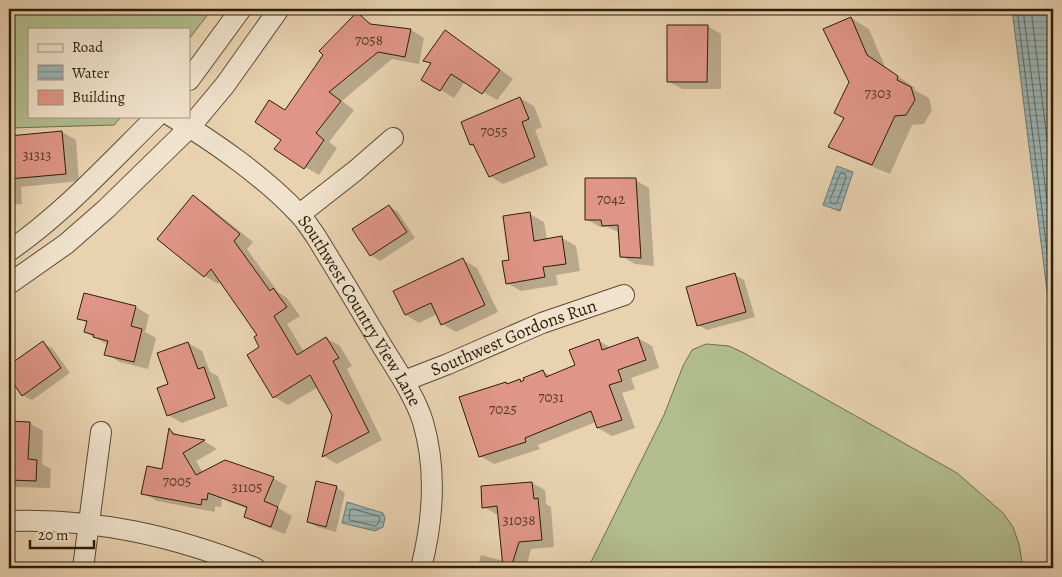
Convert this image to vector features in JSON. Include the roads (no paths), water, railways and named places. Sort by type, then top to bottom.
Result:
[{"type":"street","points":[[190,79],[241,9]]},
{"type":"street","points":[[9,284],[66,244],[190,127],[224,85],[279,9]]},
{"type":"street","points":[[9,251],[36,232],[76,197],[155,118]]},
{"type":"street","name":"Southwest Country View Lane","points":[[174,118],[207,138],[265,182],[300,214],[315,235],[404,381],[422,420],[431,460],[432,480],[429,537],[421,568]]},
{"type":"street","points":[[300,214],[393,138]]},
{"type":"street","name":"Southwest Gordons Run","points":[[404,381],[542,323],[624,295]]},
{"type":"street","points":[[83,568],[101,432]]},
{"type":"street","points":[[9,521],[88,523],[164,537],[255,568]]},
{"type":"water","points":[[1012,9],[1053,9],[1053,339]]},
{"type":"water","points":[[837,166],[853,172],[840,211],[823,205]]},
{"type":"water","points":[[347,502],[383,513],[385,518],[383,527],[375,531],[342,523]]}]
